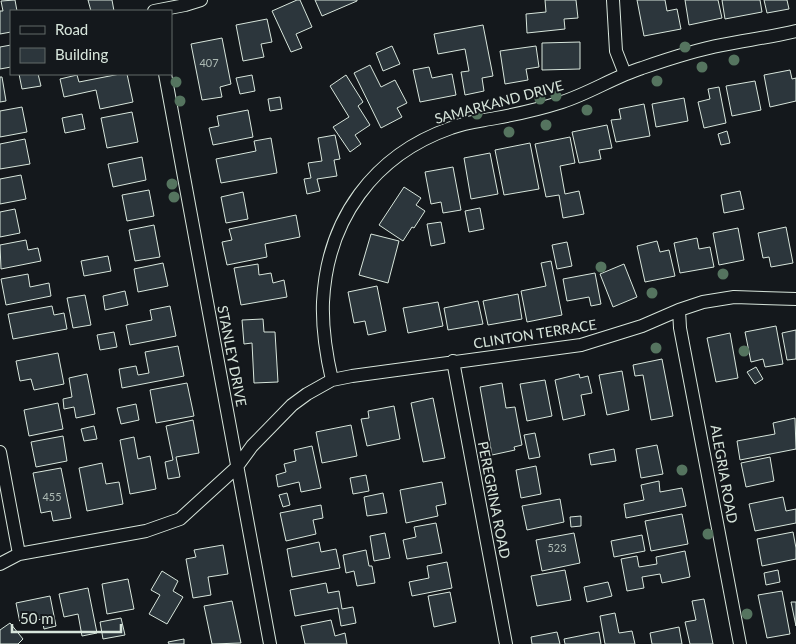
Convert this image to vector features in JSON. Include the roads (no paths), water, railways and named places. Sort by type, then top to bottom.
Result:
[{"type":"street","points":[[158,10],[201,0]]},
{"type":"street","points":[[613,0],[614,42],[626,74]]},
{"type":"street","name":"SAMARKAND DRIVE","points":[[332,380],[323,326],[323,301],[332,246],[342,222],[355,199],[391,160],[427,137],[454,127],[538,109],[600,87],[626,74],[692,52],[796,30]]},
{"type":"street","name":"STANLEY DRIVE","points":[[164,75],[270,644]]},
{"type":"street","name":"CLINTON TERRACE","points":[[332,380],[452,361],[582,345],[642,326],[703,302],[734,297],[796,300]]},
{"type":"street","name":"ALEGRIA ROAD","points":[[679,310],[680,328],[740,644]]},
{"type":"street","name":"PEREGRINA ROAD","points":[[452,361],[506,644]]},
{"type":"street","points":[[0,564],[19,554],[146,531],[180,519],[236,468],[252,446],[292,405],[332,380]]},
{"type":"street","points":[[0,452],[19,554]]}]
